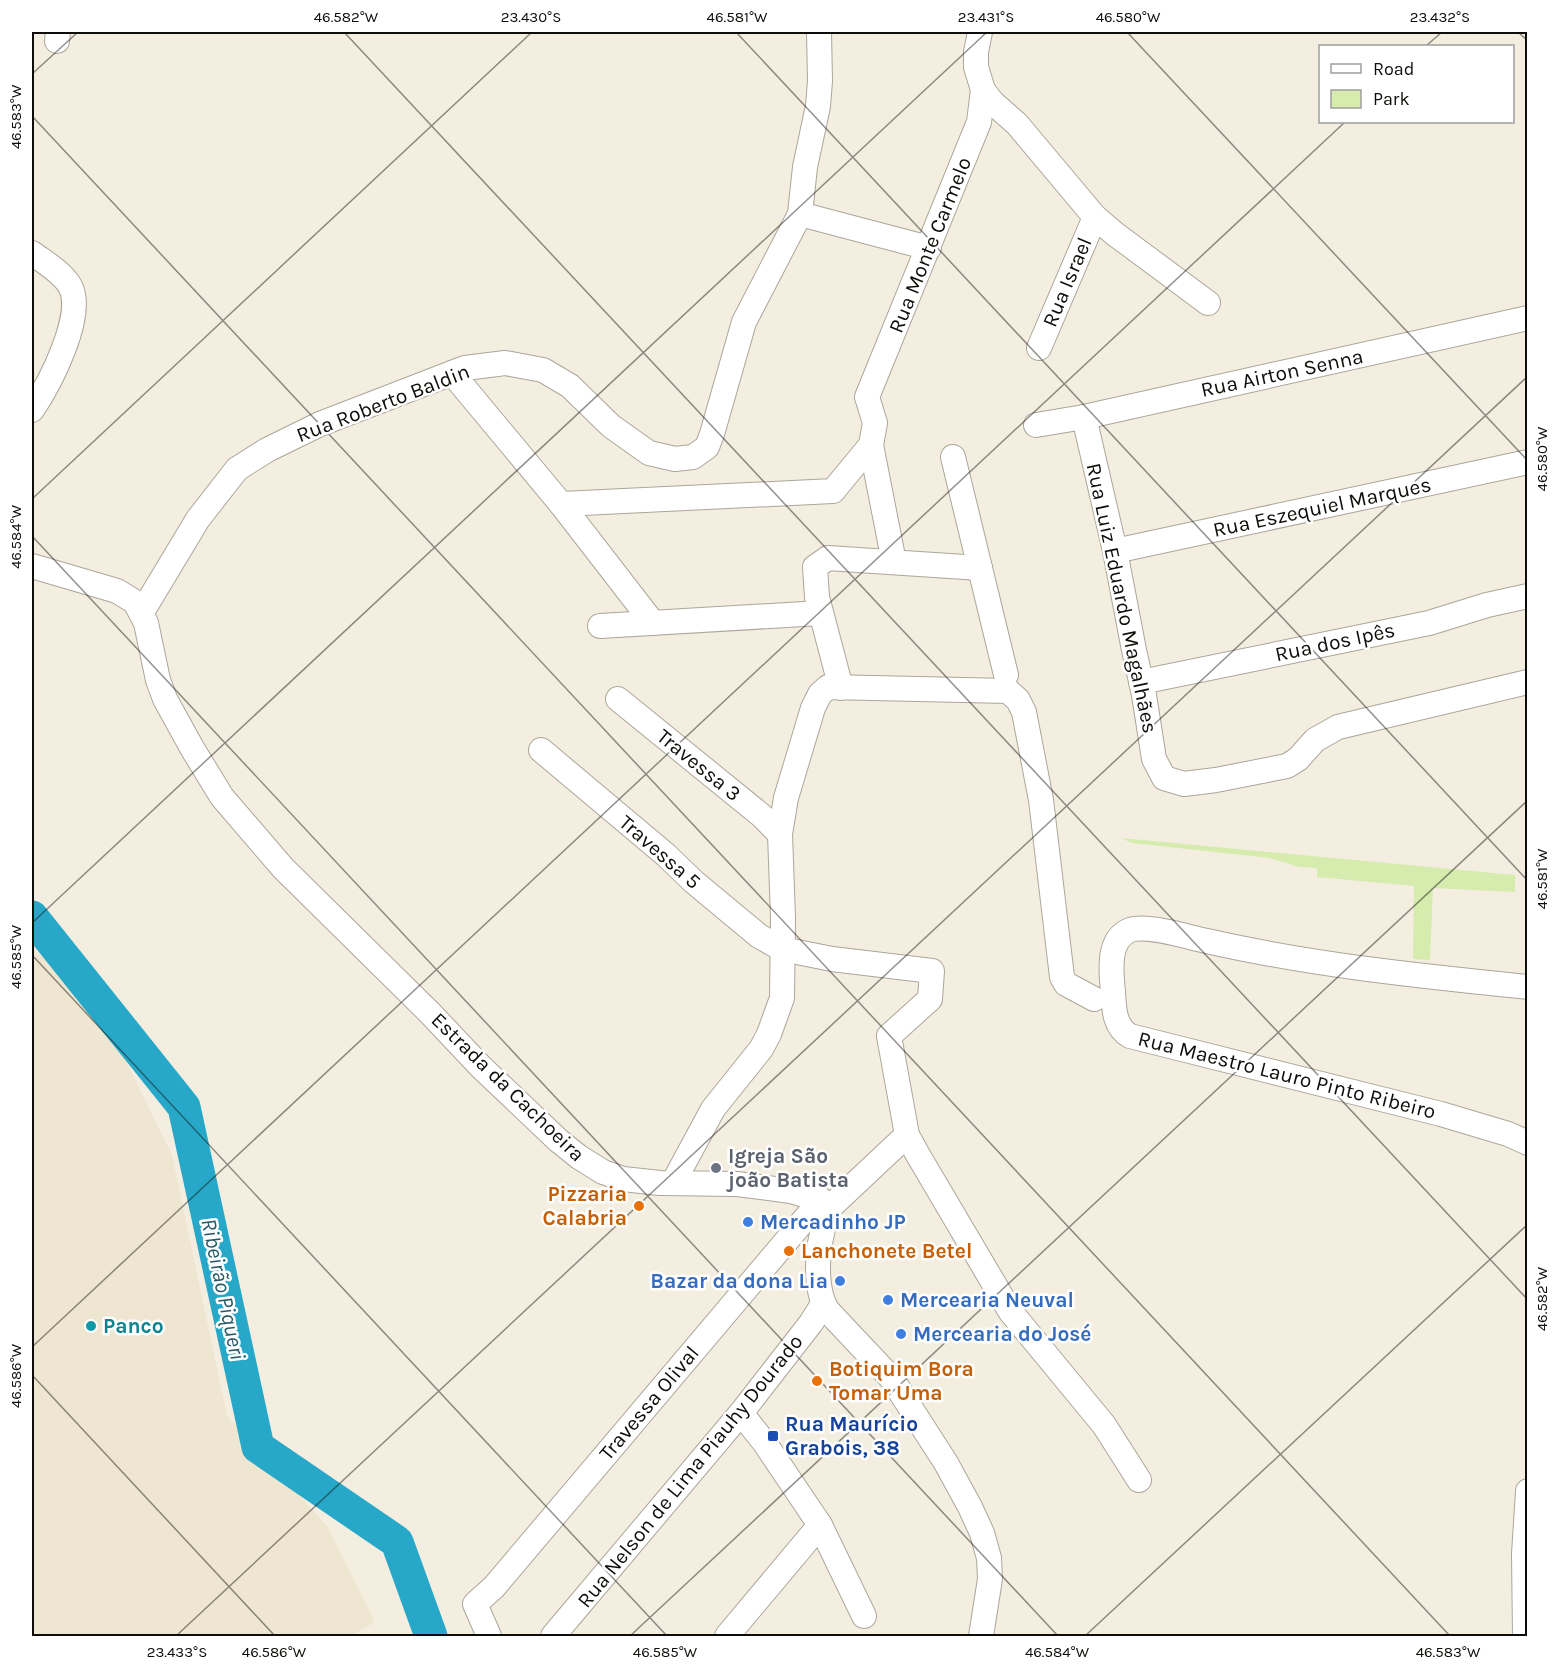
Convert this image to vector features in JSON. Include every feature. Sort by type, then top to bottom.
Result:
[{"type":"street","name":"Rua Roberto Baldin","points":[[142,612],[198,519],[237,468],[267,450],[320,424],[465,368],[505,363],[543,370],[570,386],[611,426],[649,453],[675,459],[693,457],[707,447],[744,322],[800,214],[805,167],[818,106],[819,32]]},
{"type":"street","points":[[980,32],[976,67],[983,90],[992,102],[1017,124],[1095,217],[1208,303]]},
{"type":"street","name":"Rua Monte Carmelo","points":[[871,446],[875,423],[867,397],[979,122],[983,90]]},
{"type":"street","points":[[800,214],[929,248]]},
{"type":"street","name":"Rua Israel","points":[[1039,348],[1095,217]]},
{"type":"street","points":[[32,253],[66,280],[72,289],[73,304],[70,334],[59,362],[33,403]]},
{"type":"street","name":"Rua Airton Senna","points":[[1036,425],[1084,417],[1527,318]]},
{"type":"street","points":[[452,373],[561,504],[653,623]]},
{"type":"street","name":"Rua Luiz Eduardo Magalhães","points":[[1084,417],[1116,550],[1154,759],[1164,778],[1184,784],[1287,766],[1298,759],[1315,740],[1338,727],[1527,682]]},
{"type":"street","points":[[561,504],[833,491],[871,446]]},
{"type":"street","points":[[871,446],[894,562]]},
{"type":"street","points":[[953,457],[1006,675]]},
{"type":"street","name":"Rua Eszequiel Marques","points":[[1116,550],[1527,462]]},
{"type":"street","points":[[841,688],[817,597],[815,567],[828,558],[980,568]]},
{"type":"street","points":[[32,566],[117,591],[133,600],[142,612]]},
{"type":"street","name":"Rua dos Ipês","points":[[1141,682],[1430,623],[1487,605],[1527,596]]},
{"type":"street","name":"Estrada da Cachoeira","points":[[142,612],[158,680],[165,699],[222,797],[283,868],[418,1000],[482,1067],[562,1143],[603,1172],[622,1179],[748,1186],[791,1191],[823,1205]]},
{"type":"street","points":[[600,626],[821,613]]},
{"type":"street","points":[[673,1183],[713,1109],[761,1048],[769,1034],[782,998],[780,834],[786,798],[813,708],[820,694],[828,687],[1008,691],[1014,695],[1024,712],[1041,800],[1062,977],[1066,984],[1094,999]]},
{"type":"street","name":"Travessa 3","points":[[618,699],[762,816],[780,834]]},
{"type":"street","name":"Travessa 5","points":[[541,750],[759,936],[783,949],[832,959],[932,972],[930,999],[889,1036],[907,1135]]},
{"type":"street","name":"Rua Maestro Lauro Pinto Ribeiro","points":[[1527,987],[1417,976],[1259,953],[1149,930],[1131,930],[1123,934],[1113,950],[1113,1004],[1118,1026],[1130,1036],[1441,1114],[1508,1134],[1527,1143]]},
{"type":"street","points":[[907,1135],[1010,1311],[1104,1425],[1139,1480]]},
{"type":"street","name":"Travessa Olival","points":[[489,1636],[475,1604],[501,1578],[823,1205],[907,1135]]},
{"type":"street","points":[[823,1205],[819,1251],[819,1290],[823,1304],[892,1379],[946,1463],[982,1533],[989,1558],[990,1579],[981,1636]]},
{"type":"street","name":"Rua Nelson de Lima Piauhy Dourado","points":[[554,1636],[741,1413],[811,1323],[823,1304]]},
{"type":"street","points":[[741,1413],[764,1442],[820,1526],[864,1616]]},
{"type":"street","points":[[1525,1636],[1527,1491]]},
{"type":"street","points":[[727,1636],[820,1526]]},
{"type":"shaded area","points":[[32,947],[104,1016],[172,1155],[227,1416],[328,1527],[375,1622],[351,1636],[32,1636]]},
{"type":"green space","points":[[1121,838],[1515,875],[1515,892],[1433,888],[1430,960],[1413,959],[1414,886],[1317,877],[1317,868],[1299,867],[1270,858],[1132,843]]},
{"type":"waterway","name":"Ribeirão Piqueri","points":[[32,917],[184,1107],[258,1447],[397,1542],[431,1636]]},
{"type":"place","name":"Igreja São joão Batista","points":[[716,1168]]},
{"type":"place","name":"Pizzaria Calabria","points":[[639,1206]]},
{"type":"place","name":"Mercadinho JP","points":[[748,1222]]},
{"type":"place","name":"Lanchonete Betel","points":[[789,1251]]},
{"type":"place","name":"Bazar da dona Lia","points":[[840,1281]]},
{"type":"place","name":"Mercearia Neuval","points":[[888,1300]]},
{"type":"place","name":"Panco","points":[[91,1326]]},
{"type":"place","name":"Mercearia do José","points":[[901,1334]]},
{"type":"place","name":"Botiquim Bora Tomar Uma","points":[[817,1381]]},
{"type":"place","name":"Rua Maurício Grabois, 38","points":[[773,1436]]}]
